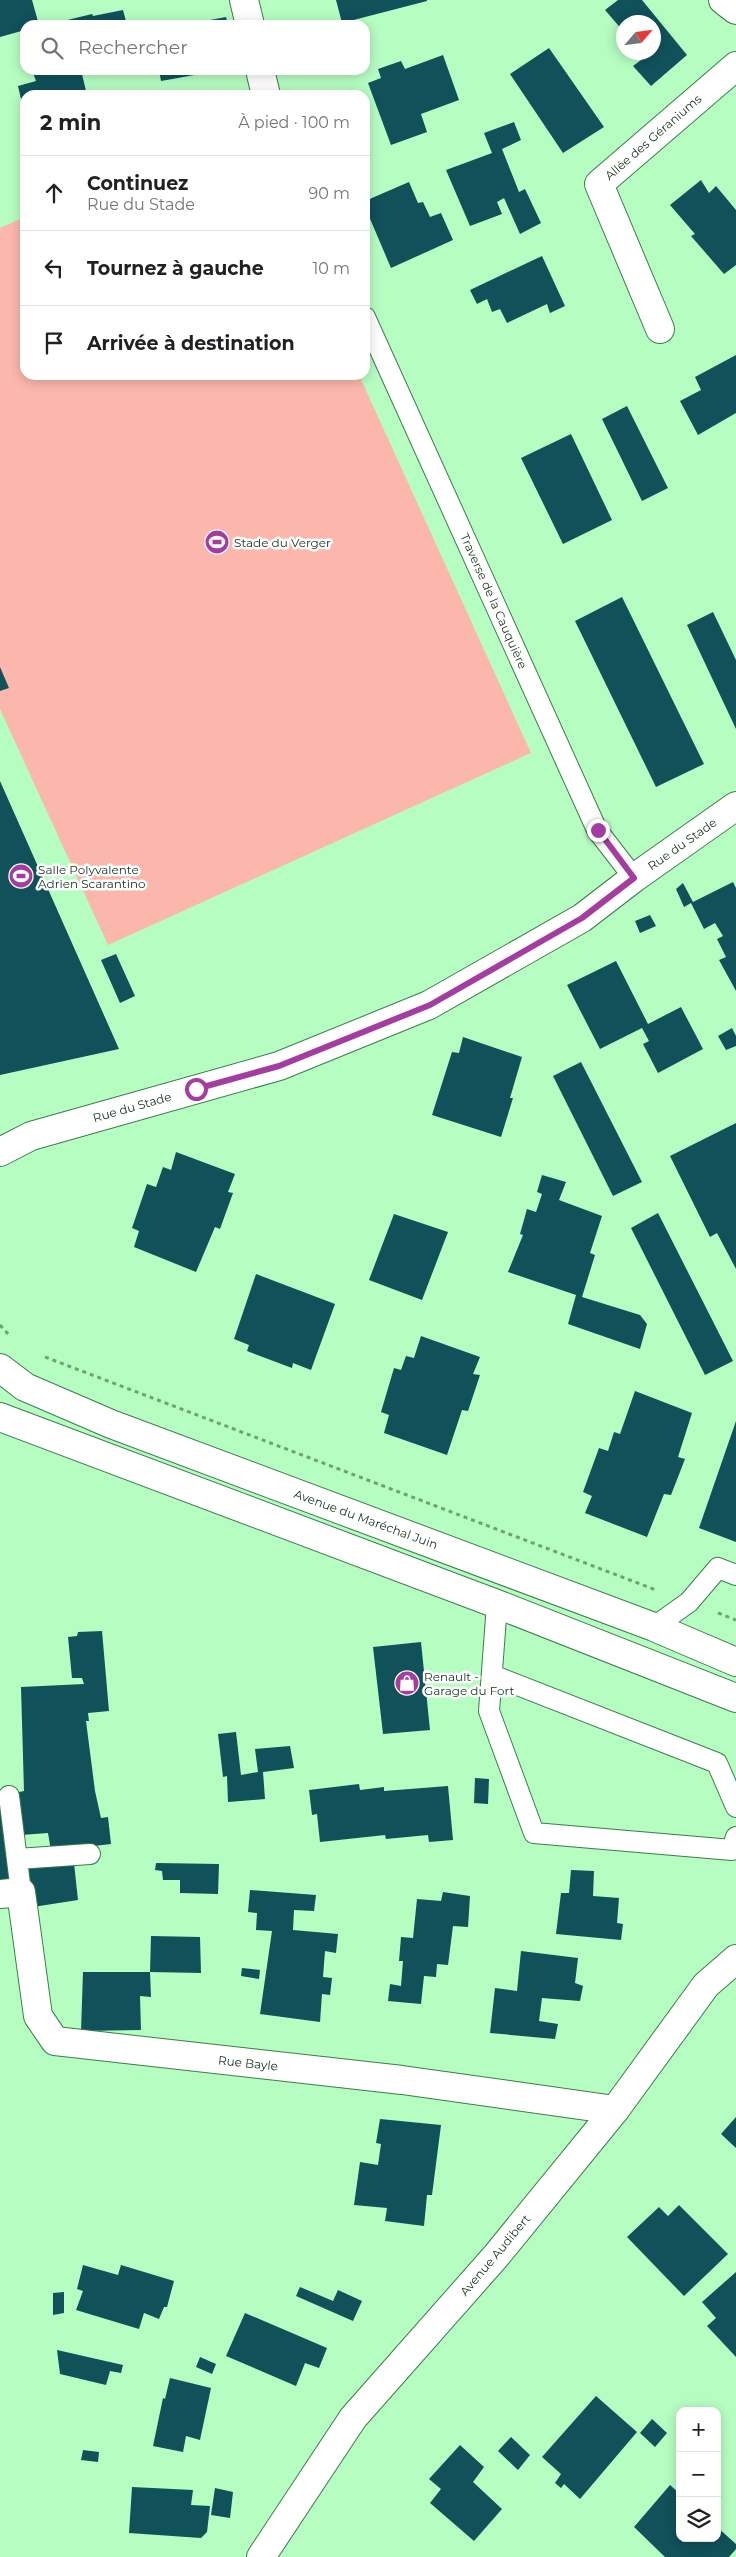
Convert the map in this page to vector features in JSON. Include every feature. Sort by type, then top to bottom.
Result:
[{"type":"street","points":[[244,0],[249,20]]},
{"type":"street","points":[[723,0],[736,10]]},
{"type":"street","name":"Allée des Géraniums","points":[[660,328],[599,184],[736,66]]},
{"type":"street","points":[[261,75],[265,90]]},
{"type":"street","name":"Rue du Stade","points":[[0,1152],[31,1136],[279,1066],[430,1005],[533,948],[582,918],[634,878],[736,806]]},
{"type":"street","name":"Avenue du Maréchal Juin","points":[[0,1368],[25,1387],[111,1424],[654,1627],[736,1662]]},
{"type":"street","points":[[0,1417],[497,1604],[736,1698]]},
{"type":"street","name":"Rue Bayle","points":[[10,1893],[38,2016],[55,2041],[402,2080],[615,2110]]},
{"type":"street","name":"Avenue Audibert","points":[[261,2557],[353,2418],[496,2256],[615,2110],[706,1985],[736,1959]]},
{"type":"lane","name":"Traverse de la Cauquière","points":[[370,328],[598,830],[634,878]]},
{"type":"lane","points":[[654,1627],[689,1602],[718,1568],[736,1575]]},
{"type":"lane","points":[[497,1604],[489,1712],[534,1833],[732,1850],[736,1837]]},
{"type":"lane","points":[[492,1675],[717,1763],[736,1807]]},
{"type":"lane","points":[[9,1796],[17,1859],[10,1893]]},
{"type":"lane","points":[[17,1859],[90,1854]]},
{"type":"path","points":[[0,1325],[12,1338]]},
{"type":"path","points":[[42,1356],[736,1620]]},
{"type":"shaded area","name":"Stade du Verger","points":[[20,219],[20,380],[361,380],[531,753],[108,945],[0,709],[0,228]]},
{"type":"building","points":[[0,0],[32,0],[38,20],[20,20],[20,31],[0,37]]},
{"type":"building","points":[[336,0],[427,0],[354,20],[341,20]]},
{"type":"building","points":[[618,0],[642,0],[654,15],[616,15],[616,23],[605,10]]},
{"type":"building","points":[[123,10],[126,20],[67,20],[92,14],[93,16]]},
{"type":"building","points":[[226,17],[227,20],[210,20]]},
{"type":"building","points":[[661,23],[687,55],[651,86],[633,66],[641,60],[661,60]]},
{"type":"building","points":[[549,48],[604,127],[563,153],[510,74]]},
{"type":"building","points":[[443,55],[459,100],[421,114],[427,132],[391,145],[368,83],[381,78],[378,69],[401,61],[405,69]]},
{"type":"building","points":[[34,75],[82,75],[86,90],[20,90],[20,95],[18,86],[36,81]]},
{"type":"building","points":[[160,75],[195,75],[161,81]]},
{"type":"building","points":[[514,122],[521,140],[502,149],[519,192],[525,189],[541,223],[520,234],[504,198],[497,202],[502,214],[470,226],[446,170],[492,153],[484,133]]},
{"type":"building","points":[[701,180],[709,193],[716,186],[736,210],[736,265],[724,274],[691,236],[695,234],[670,205]]},
{"type":"building","points":[[409,182],[418,203],[423,202],[430,217],[441,213],[453,240],[391,268],[370,219],[370,199]]},
{"type":"building","points":[[542,256],[565,306],[550,313],[547,304],[507,323],[500,309],[492,312],[487,299],[477,304],[470,290]]},
{"type":"building","points":[[736,355],[736,413],[698,435],[680,401],[701,390],[695,377]]},
{"type":"building","points":[[627,406],[668,488],[642,501],[602,419]]},
{"type":"building","points":[[571,434],[612,520],[563,544],[521,458]]},
{"type":"building","points":[[622,597],[704,764],[656,787],[575,621]]},
{"type":"building","points":[[713,612],[736,660],[736,729],[687,625]]},
{"type":"building","points":[[0,667],[9,688],[0,691]]},
{"type":"building","name":"Salle Polyvalente Adrien Scarantino","points":[[0,781],[119,1049],[0,1075]]},
{"type":"building","points":[[733,882],[736,888],[736,991],[719,960],[726,957],[717,939],[723,936],[715,923],[704,929],[691,903],[684,907],[676,889],[683,883],[693,902]]},
{"type":"building","points":[[650,915],[656,926],[640,933],[635,921]]},
{"type":"building","points":[[116,954],[135,996],[120,1003],[101,960]]},
{"type":"building","points":[[616,961],[648,1024],[681,1007],[703,1049],[658,1073],[643,1044],[649,1041],[642,1028],[600,1049],[567,985]]},
{"type":"building","points":[[732,1028],[736,1036],[736,1046],[726,1050],[718,1036]]},
{"type":"building","points":[[463,1037],[522,1057],[510,1098],[513,1098],[501,1137],[432,1115],[452,1052],[459,1053]]},
{"type":"building","points":[[581,1062],[642,1182],[613,1196],[553,1076]]},
{"type":"building","points":[[736,1123],[736,1269],[717,1233],[710,1237],[670,1156]]},
{"type":"building","points":[[176,1152],[235,1174],[228,1192],[233,1193],[220,1229],[215,1227],[196,1272],[134,1247],[139,1231],[132,1228],[147,1184],[156,1187],[163,1167],[171,1170]]},
{"type":"building","points":[[542,1175],[566,1182],[559,1200],[602,1216],[590,1253],[595,1255],[582,1297],[640,1315],[647,1324],[640,1349],[568,1324],[576,1295],[508,1272],[523,1235],[520,1234],[527,1209],[536,1212],[542,1194],[537,1192]]},
{"type":"building","points":[[658,1213],[733,1361],[705,1375],[631,1228]]},
{"type":"building","points":[[394,1214],[448,1232],[422,1300],[369,1280]]},
{"type":"building","points":[[256,1274],[335,1304],[311,1370],[293,1363],[292,1368],[247,1351],[249,1345],[234,1339]]},
{"type":"building","points":[[421,1336],[480,1357],[473,1374],[480,1375],[468,1411],[462,1410],[447,1455],[384,1433],[389,1415],[381,1412],[394,1368],[401,1370],[406,1356],[414,1358]]},
{"type":"building","points":[[635,1391],[692,1413],[678,1457],[685,1459],[671,1495],[664,1494],[647,1537],[585,1513],[592,1496],[583,1492],[599,1448],[608,1451],[614,1432],[620,1434]]},
{"type":"building","points":[[736,1421],[736,1542],[699,1528]]},
{"type":"building","points":[[102,1631],[109,1711],[88,1713],[89,1721],[86,1721],[95,1791],[101,1818],[108,1817],[111,1844],[51,1851],[48,1833],[21,1835],[19,1792],[24,1791],[21,1687],[84,1684],[82,1678],[72,1678],[68,1637],[77,1636],[78,1632]]},
{"type":"building","points":[[421,1642],[430,1730],[383,1734],[373,1647]]},
{"type":"building","points":[[236,1732],[241,1775],[258,1772],[255,1749],[290,1746],[294,1768],[263,1772],[265,1799],[228,1802],[227,1776],[223,1777],[218,1734]]},
{"type":"building","points":[[475,1778],[489,1779],[488,1804],[474,1803]]},
{"type":"building","points":[[359,1784],[360,1790],[384,1787],[384,1791],[448,1786],[453,1840],[429,1842],[428,1835],[386,1839],[385,1835],[320,1842],[317,1814],[312,1815],[309,1790]]},
{"type":"building","points":[[0,1796],[13,1884],[0,1885]]},
{"type":"building","points":[[74,1863],[78,1900],[33,1907],[28,1868]]},
{"type":"building","points":[[156,1863],[219,1864],[218,1894],[180,1893],[180,1880],[163,1880],[162,1871],[155,1870]]},
{"type":"building","points":[[571,1870],[594,1871],[593,1896],[619,1898],[617,1923],[623,1924],[621,1940],[556,1934],[561,1893],[569,1893]]},
{"type":"building","points":[[250,1890],[316,1895],[314,1911],[294,1910],[293,1930],[338,1934],[336,1953],[325,1951],[323,1977],[332,1978],[330,1995],[322,1994],[320,2022],[260,2014],[272,1931],[256,1930],[257,1913],[248,1912]]},
{"type":"building","points":[[443,1892],[470,1896],[468,1927],[453,1926],[448,1965],[437,1964],[436,1977],[424,1976],[421,2004],[388,2001],[390,1984],[401,1986],[403,1961],[399,1961],[401,1937],[413,1938],[417,1899],[441,1901]]},
{"type":"building","points":[[151,1936],[200,1937],[201,1973],[150,1972]]},
{"type":"building","points":[[521,1951],[578,1958],[575,1983],[583,1986],[580,2001],[542,1998],[539,2021],[558,2024],[555,2039],[490,2033],[495,1988],[517,1991]]},
{"type":"building","points":[[242,1968],[260,1970],[259,1979],[241,1976]]},
{"type":"building","points":[[83,1972],[150,1972],[151,1997],[140,1996],[141,2030],[81,2031]]},
{"type":"building","points":[[736,2117],[736,2148],[721,2134]]},
{"type":"building","points":[[380,2119],[441,2125],[432,2195],[427,2195],[424,2226],[385,2221],[387,2208],[354,2205],[360,2162],[378,2165],[381,2144],[376,2143]]},
{"type":"building","points":[[679,2205],[728,2254],[684,2296],[627,2237],[659,2207],[668,2216]]},
{"type":"building","points":[[83,2265],[118,2275],[121,2265],[174,2281],[167,2307],[164,2307],[159,2319],[144,2313],[139,2329],[76,2310],[83,2291],[77,2289]]},
{"type":"building","points":[[736,2272],[736,2357],[707,2326],[716,2318],[702,2302]]},
{"type":"building","points":[[300,2287],[333,2301],[338,2290],[362,2301],[353,2321],[296,2296]]},
{"type":"building","points":[[64,2292],[64,2313],[53,2315],[53,2293]]},
{"type":"building","points":[[245,2313],[327,2348],[319,2368],[305,2363],[296,2386],[226,2356]]},
{"type":"building","points":[[57,2350],[123,2365],[121,2373],[110,2371],[106,2385],[60,2374]]},
{"type":"building","points":[[200,2357],[216,2364],[212,2374],[196,2367]]},
{"type":"building","points":[[170,2378],[211,2388],[200,2440],[186,2436],[183,2452],[153,2446],[163,2398],[165,2399]]},
{"type":"building","points":[[596,2396],[637,2432],[580,2499],[564,2484],[561,2488],[555,2483],[561,2474],[542,2457]]},
{"type":"building","points":[[652,2419],[667,2433],[655,2447],[640,2433]]},
{"type":"building","points":[[511,2437],[530,2455],[518,2470],[498,2451]]},
{"type":"building","points":[[460,2445],[484,2467],[473,2482],[502,2509],[474,2541],[430,2503],[441,2489],[429,2479]]},
{"type":"building","points":[[83,2450],[99,2452],[98,2462],[81,2460]]},
{"type":"building","points":[[670,2485],[676,2490],[676,2542],[721,2542],[721,2531],[736,2544],[736,2549],[729,2557],[665,2557],[634,2527]]},
{"type":"building","points":[[132,2487],[193,2490],[191,2505],[210,2506],[207,2532],[201,2538],[129,2533]]},
{"type":"building","points":[[215,2488],[233,2492],[230,2518],[211,2515]]},
{"type":"place","name":"Stade du Verger","points":[[217,542]]},
{"type":"place","name":"Salle Polyvalente Adrien Scarantino","points":[[21,876]]},
{"type":"place","name":"Renault - Garage du Fort","points":[[407,1683]]},
{"type":"route","points":[[196,1089],[279,1066],[343,1042],[430,1005],[533,948],[582,918],[634,878],[598,830]]}]
